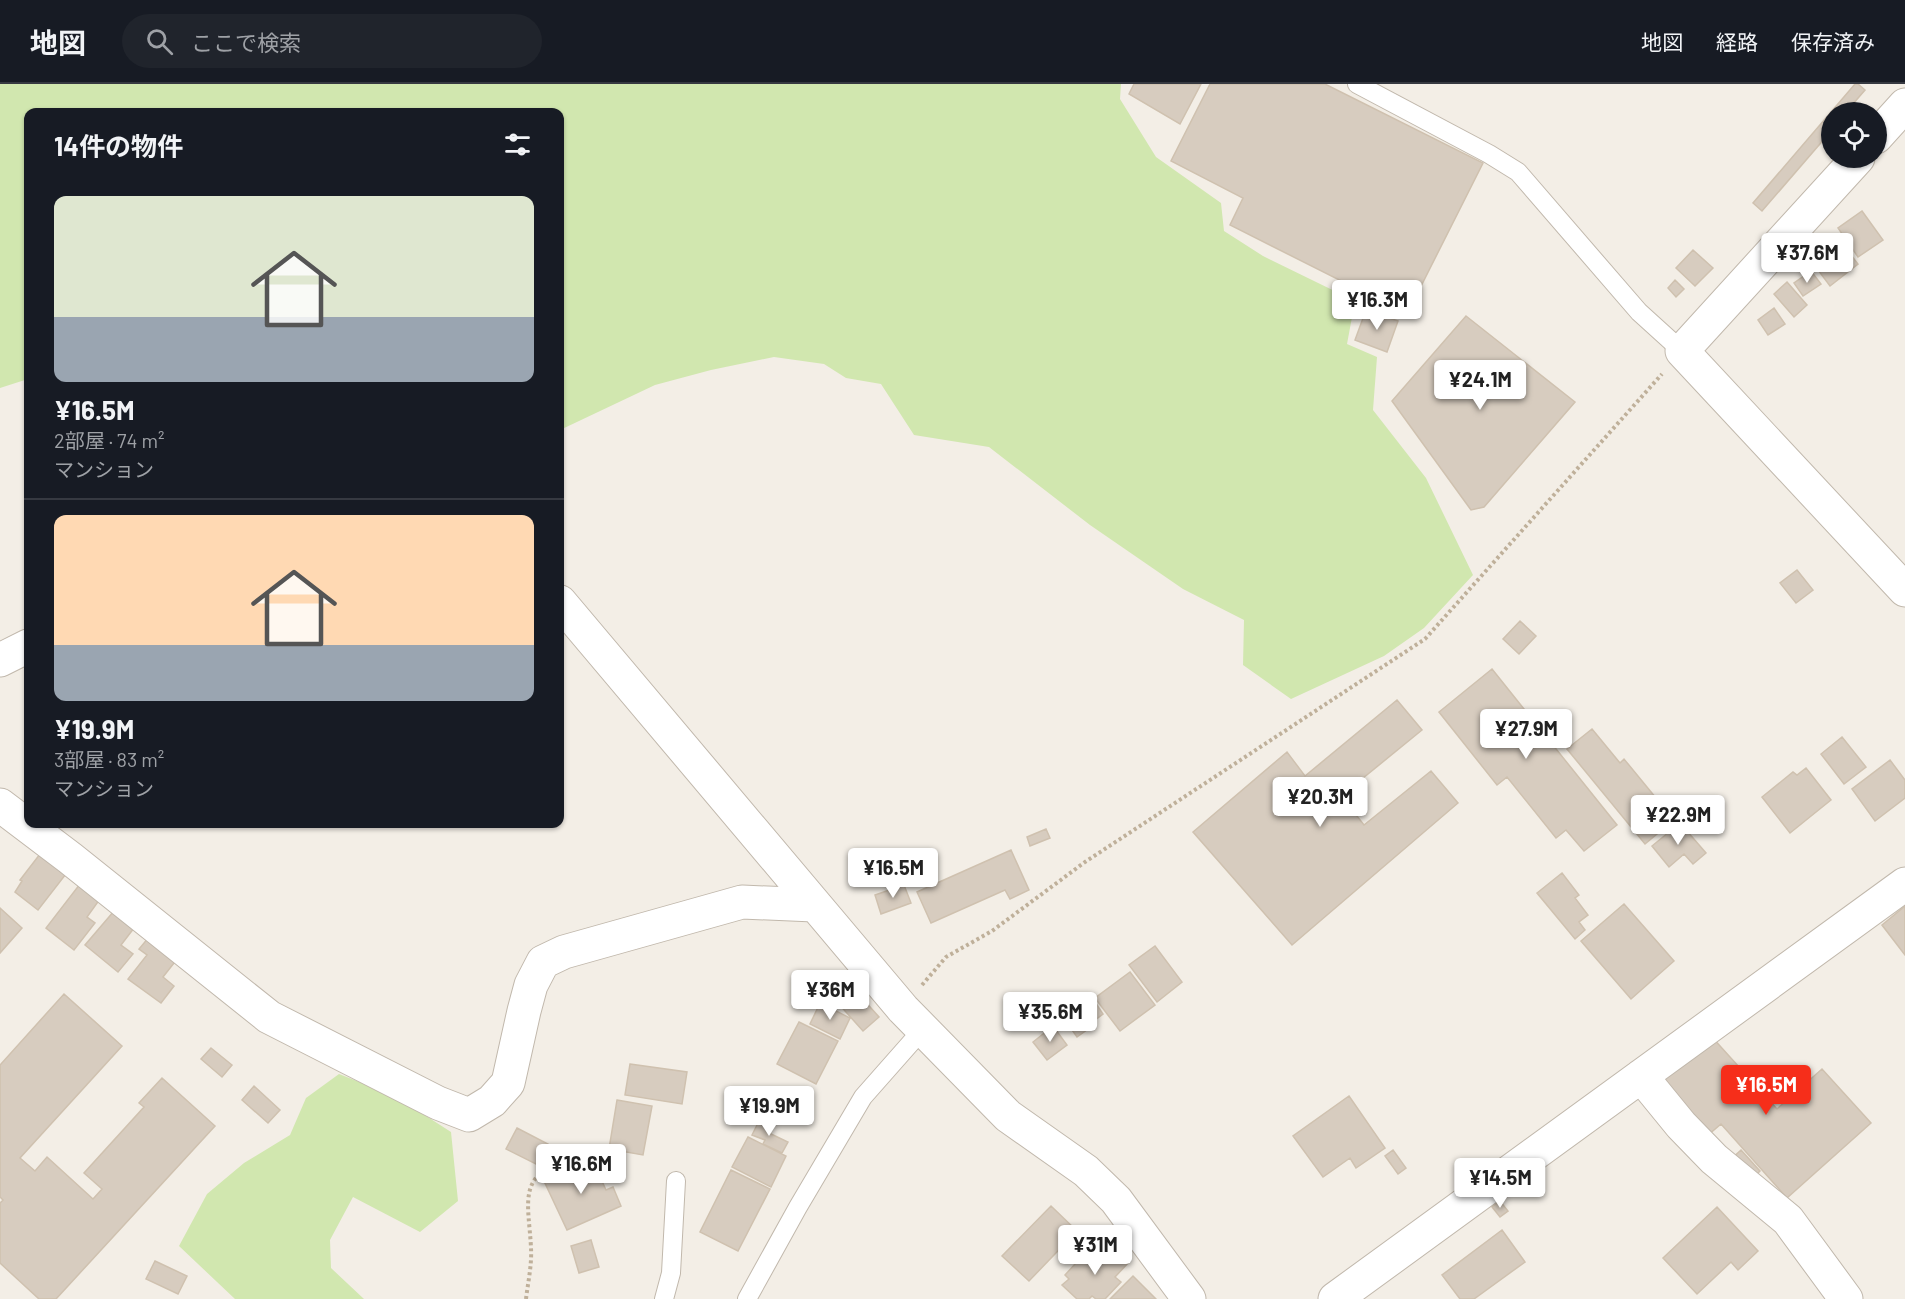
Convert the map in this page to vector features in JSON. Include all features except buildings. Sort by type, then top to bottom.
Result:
[{"type":"street","points":[[1887,125],[1905,105]]},
{"type":"street","points":[[1849,168],[1682,351],[1905,590]]},
{"type":"street","points":[[564,607],[814,905],[913,1019],[1008,1116],[1086,1172],[1116,1200],[1189,1299]]},
{"type":"street","points":[[0,660],[24,648]]},
{"type":"street","points":[[0,805],[24,823]]},
{"type":"street","points":[[30,828],[268,1017],[438,1103],[469,1115],[492,1101],[508,1083],[531,985],[543,962],[564,952],[742,902],[814,905]]},
{"type":"street","points":[[1335,1299],[1905,884]]},
{"type":"street","points":[[1641,1076],[1681,1125],[1714,1159],[1788,1220],[1846,1299]]},
{"type":"lane","points":[[1358,84],[1518,172],[1639,312],[1682,351]]},
{"type":"lane","points":[[747,1299],[863,1097],[913,1019]]},
{"type":"lane","points":[[664,1299],[671,1273],[676,1181]]},
{"type":"path","points":[[913,1019],[946,957],[992,931],[1085,862],[1425,639],[1682,351]]},
{"type":"path","points":[[526,1299],[531,1251],[527,1208],[530,1191],[534,1180],[543,1171],[555,1165],[573,1162]]},
{"type":"green space","points":[[0,84],[1121,84],[1120,99],[1156,157],[1221,203],[1224,231],[1263,256],[1355,301],[1347,344],[1377,357],[1373,410],[1426,478],[1473,575],[1424,628],[1384,656],[1291,699],[1243,665],[1244,620],[1183,589],[1090,525],[989,447],[914,435],[881,384],[846,378],[824,364],[774,357],[655,385],[564,428],[564,108],[24,108],[24,380],[0,388]]},
{"type":"green space","points":[[339,1074],[395,1096],[451,1132],[458,1201],[420,1232],[353,1197],[330,1240],[331,1268],[364,1299],[235,1299],[179,1246],[207,1194],[244,1163],[290,1135],[306,1098]]}]
